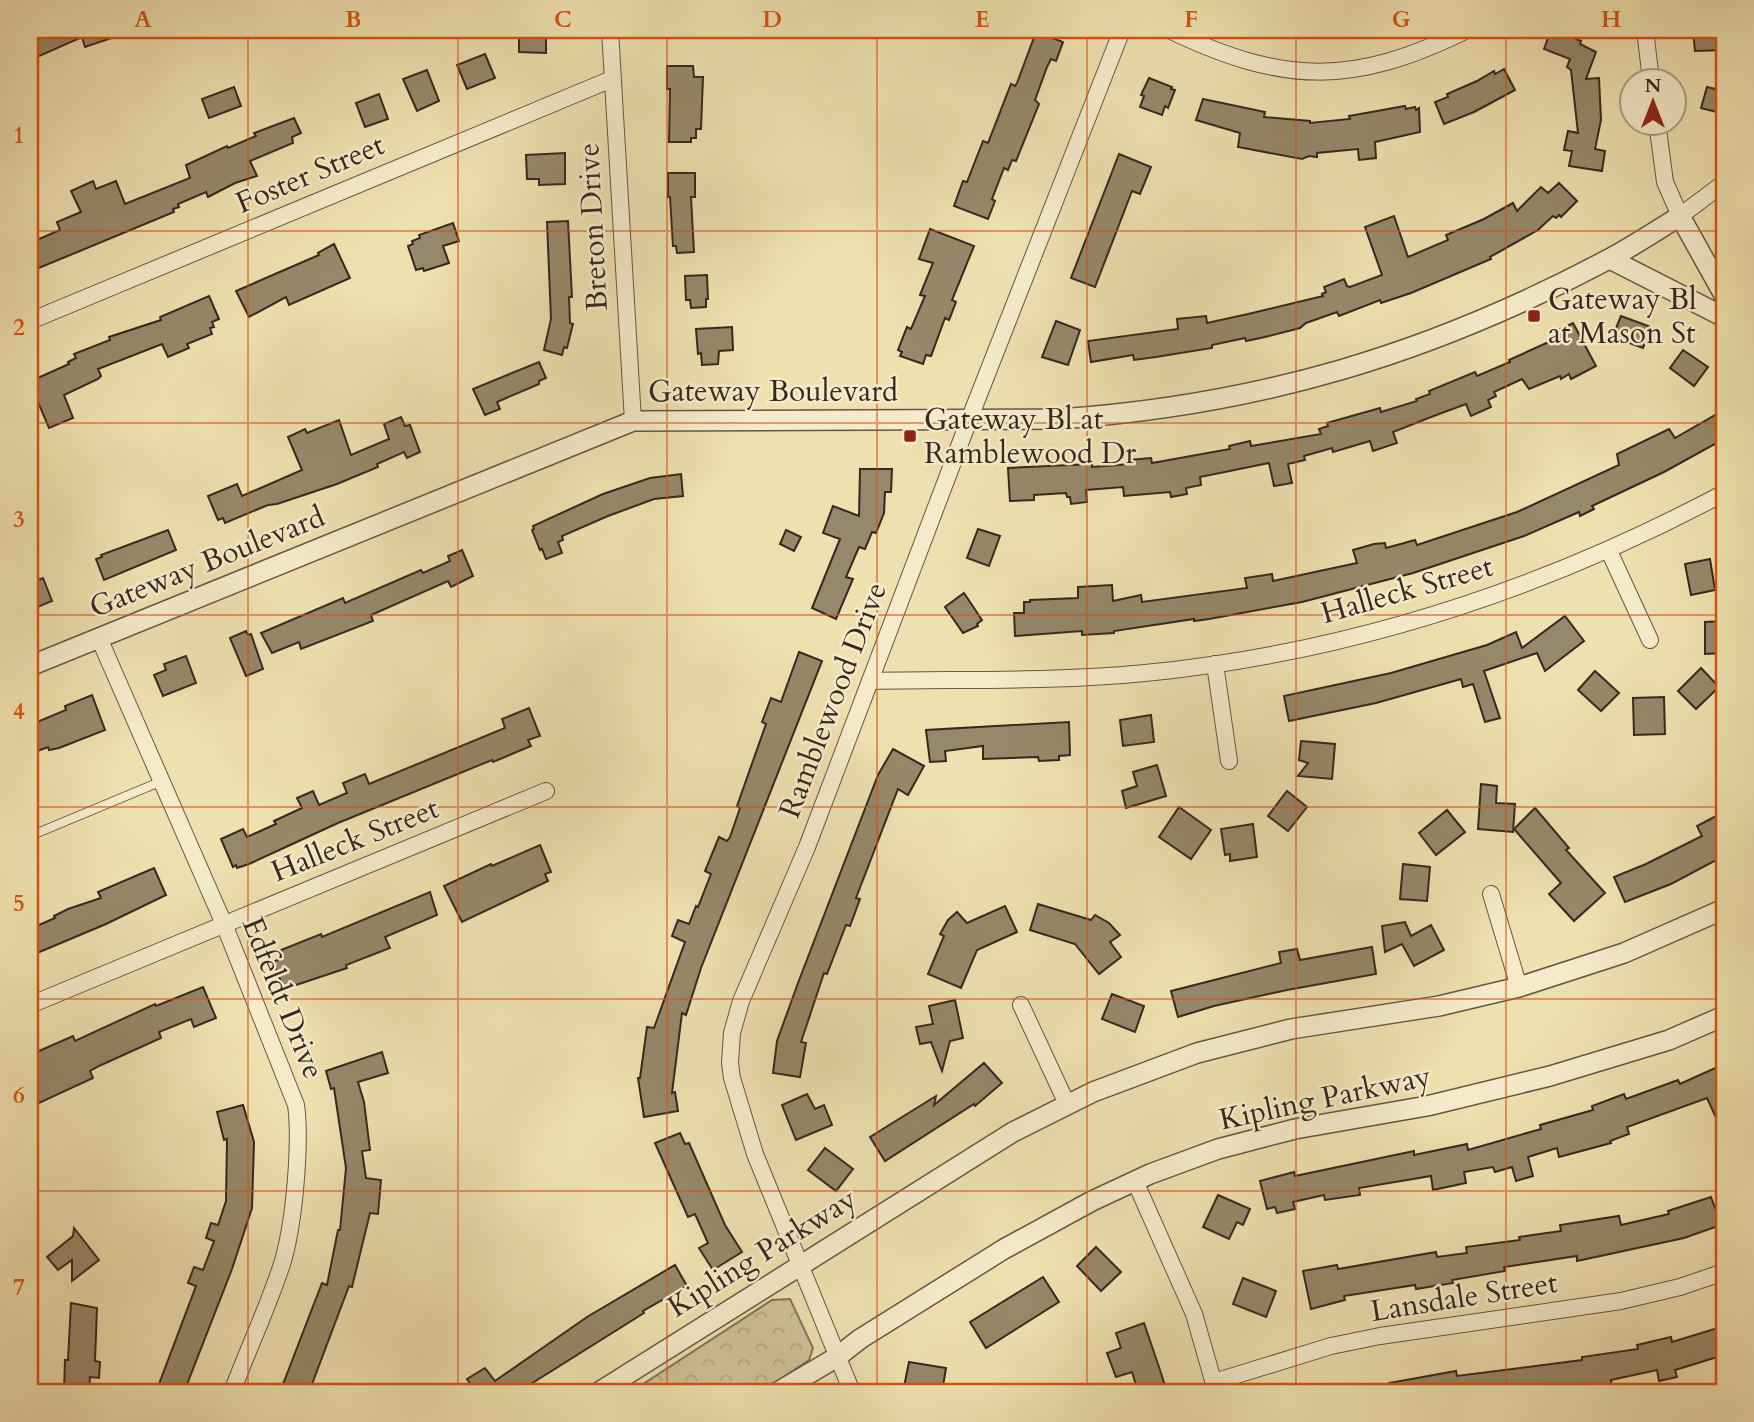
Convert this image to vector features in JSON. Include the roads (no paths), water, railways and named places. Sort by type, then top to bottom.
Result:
[{"type":"street","name":"Breton Drive","points":[[610,30],[633,421]]},
{"type":"street","name":"Ramblewood Drive","points":[[852,1392],[799,1266],[738,1104],[730,1063],[732,1033],[741,1001],[807,847],[1122,30]]},
{"type":"street","points":[[1169,30],[1252,64],[1319,72],[1356,70],[1383,64],[1467,30]]},
{"type":"street","points":[[1645,30],[1649,66]]},
{"type":"street","name":"Foster Street","points":[[30,321],[612,79]]},
{"type":"street","points":[[1659,136],[1665,182],[1680,216],[1724,295]]},
{"type":"street","name":"Gateway Boulevard","points":[[30,666],[633,421],[969,421],[1060,419],[1124,414],[1212,401],[1296,383],[1368,363],[1466,327],[1610,259],[1680,216],[1724,183]]},
{"type":"street","points":[[1610,259],[1724,317]]},
{"type":"street","name":"Halleck Street","points":[[870,681],[1066,678],[1146,673],[1284,653],[1355,638],[1475,602],[1609,551],[1724,494]]},
{"type":"street","points":[[1609,551],[1650,640]]},
{"type":"street","name":"Edfeldt Drive","points":[[99,638],[225,924],[296,1105],[298,1121],[295,1202],[288,1241],[232,1392]]},
{"type":"street","points":[[1215,664],[1229,761]]},
{"type":"street","name":"Halleck Street","points":[[30,1005],[547,791]]},
{"type":"street","points":[[1491,894],[1520,987]]},
{"type":"street","name":"Kipling Parkway","points":[[598,1392],[1013,1132],[1104,1088],[1198,1053],[1291,1029],[1439,1006],[1520,987],[1624,953],[1724,909]]},
{"type":"street","points":[[1021,1005],[1067,1104]]},
{"type":"street","name":"Kipling Parkway","points":[[778,1392],[1004,1249],[1092,1201],[1136,1181],[1218,1149],[1295,1129],[1427,1106],[1550,1076],[1669,1040],[1724,1016]]},
{"type":"street","points":[[1136,1181],[1194,1314],[1215,1387]]},
{"type":"street","name":"Lansdale Street","points":[[1215,1387],[1331,1346],[1380,1336],[1621,1301],[1680,1287],[1724,1272]]},
{"type":"lane","points":[[30,836],[162,781]]},
{"type":"place","name":"Gateway Bl at Mason St","points":[[1534,316]]},
{"type":"place","name":"Gateway Bl at Ramblewood Dr","points":[[910,436]]}]
